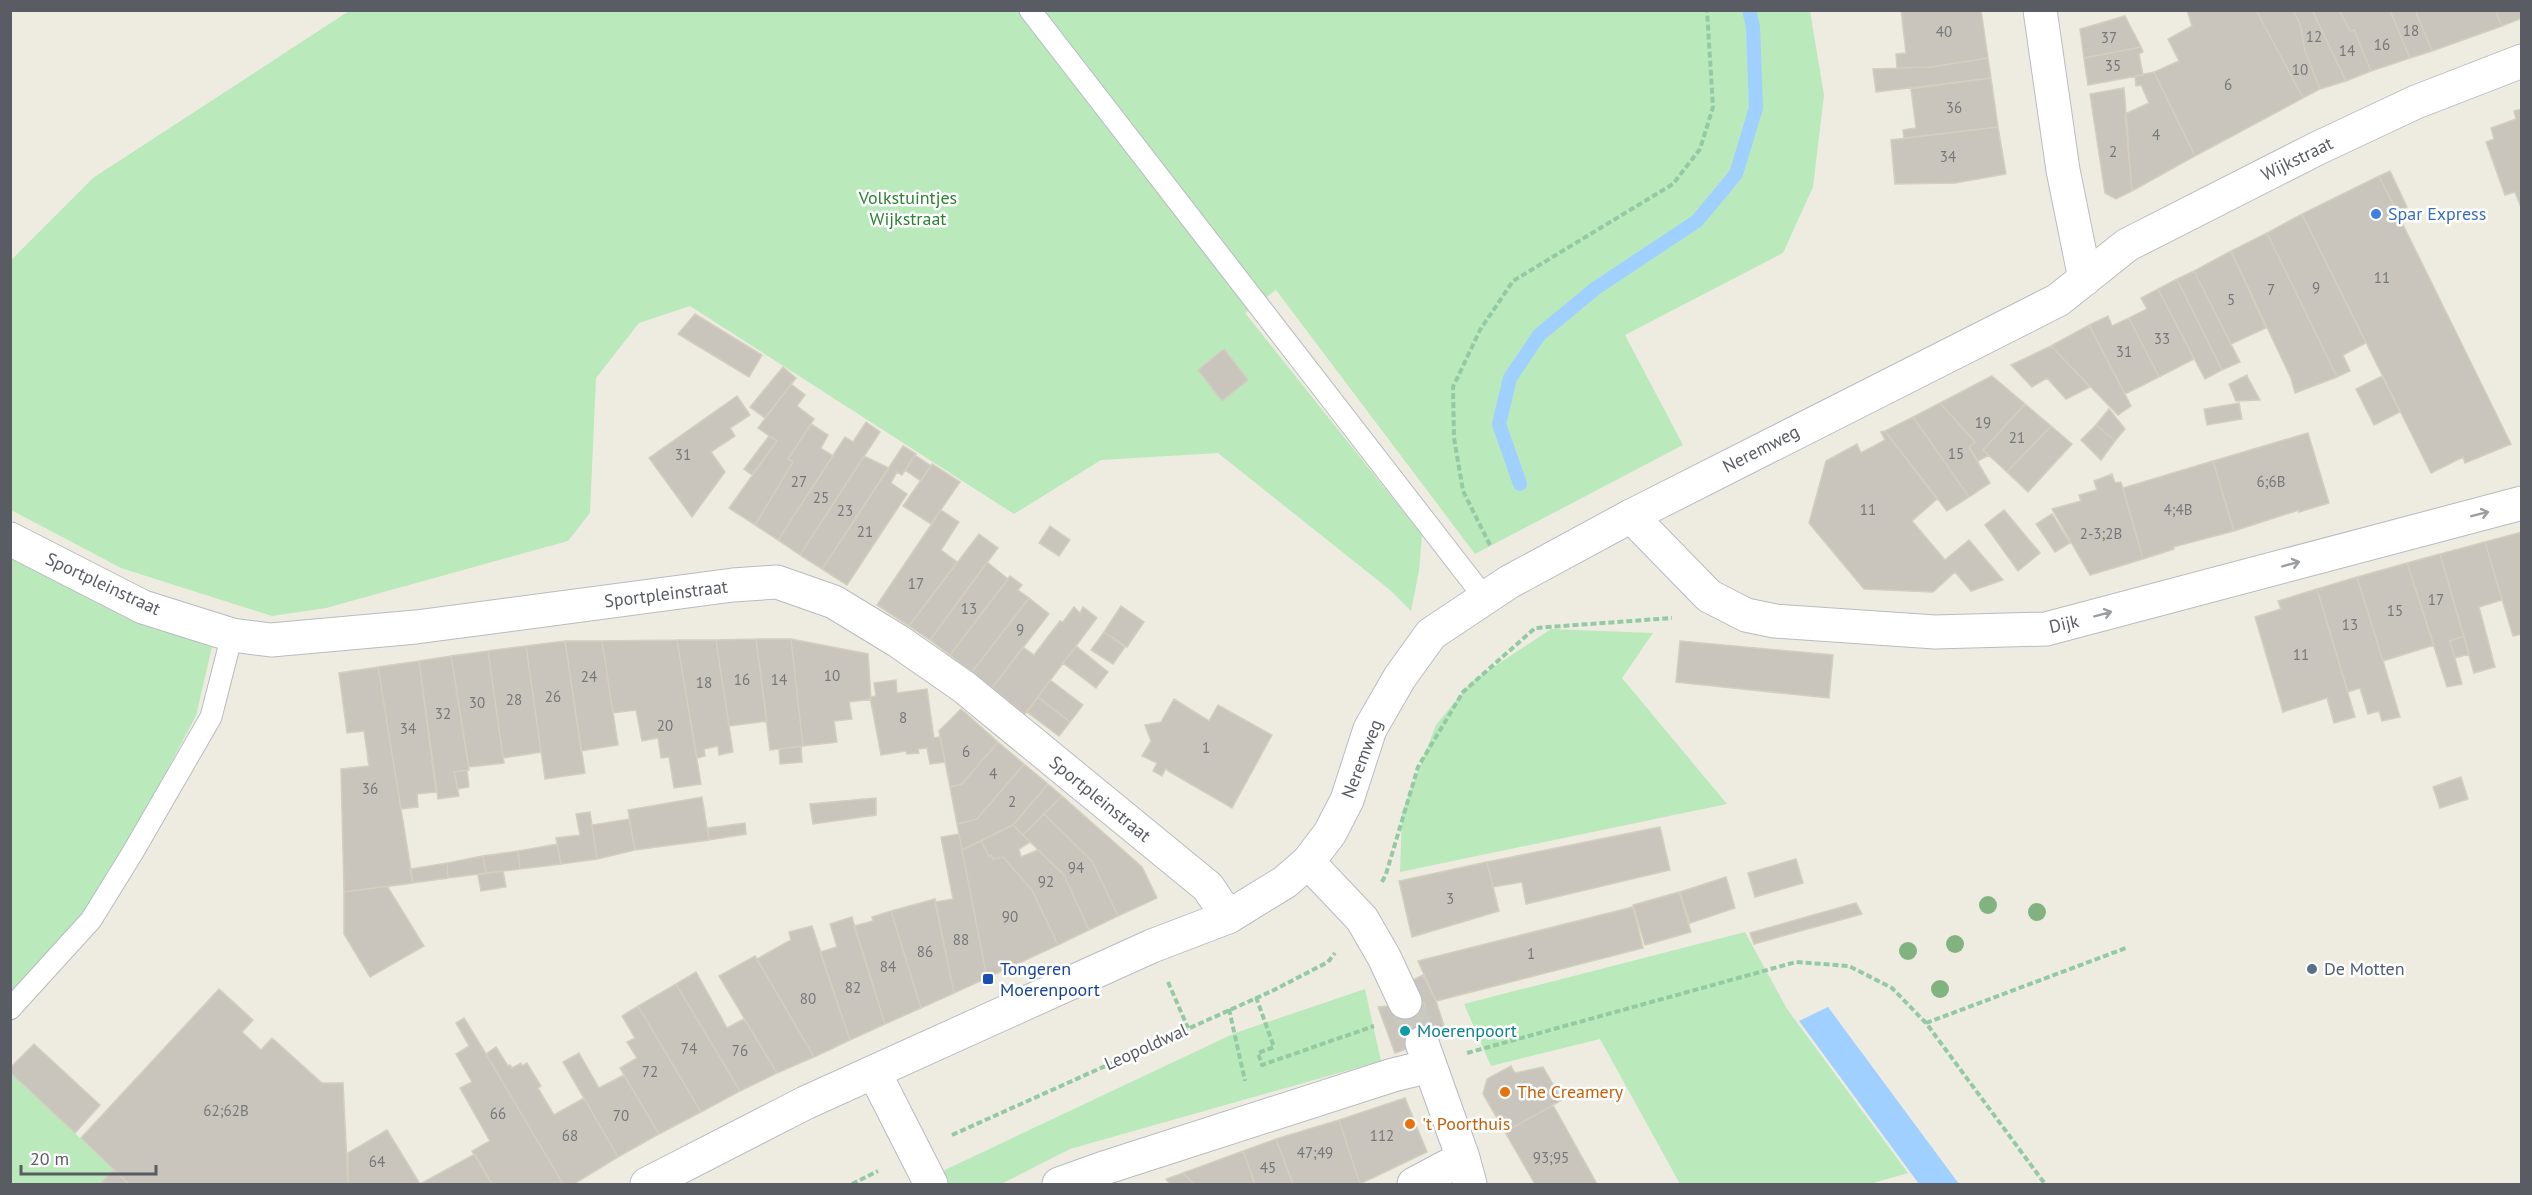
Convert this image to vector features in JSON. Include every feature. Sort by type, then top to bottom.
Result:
[{"type":"street","points":[[2040,10],[2063,170],[2085,279]]},
{"type":"street","name":"Wijkstraat","points":[[2085,279],[2127,244],[2318,148],[2416,102],[2522,61]]},
{"type":"street","name":"Neremweg","points":[[1308,862],[1330,833],[1347,800],[1370,729],[1400,677],[1431,634],[1497,589],[1631,516],[2058,300],[2085,279]]},
{"type":"street","name":"Dijk","points":[[1631,516],[1708,596],[1746,615],[1775,621],[1935,632],[2046,629],[2522,503]]},
{"type":"street","name":"Sportpleinstraat","points":[[10,539],[143,607],[232,635],[271,640],[416,627],[733,585],[777,582],[834,602],[898,641],[963,687],[1208,887],[1228,917]]},
{"type":"street","points":[[647,1185],[805,1103],[1152,946],[1228,917],[1285,882],[1308,862],[1362,918],[1384,957],[1405,1002]]},
{"type":"street","points":[[1059,1185],[1101,1169],[1393,1075],[1426,1055],[1467,1171],[1414,1185]]},
{"type":"street","points":[[874,1072],[931,1185]]},
{"type":"lane","points":[[1030,10],[1497,589]]},
{"type":"lane","points":[[10,1010],[91,920],[133,852],[212,717],[232,635]]},
{"type":"path","points":[[1497,589],[1463,491],[1454,438],[1453,387],[1480,330],[1513,281],[1673,184],[1700,149],[1713,107],[1707,10]]},
{"type":"path","name":"Leopoldwal","points":[[852,1185],[914,1153],[1328,962],[1362,918],[1386,874],[1418,767],[1463,692],[1535,628],[1682,617],[1708,596]]},
{"type":"path","points":[[1152,946],[1188,1028]]},
{"type":"path","points":[[1926,1023],[2126,948]]},
{"type":"path","points":[[1426,1055],[1478,1050],[1796,962],[1849,966],[1892,988],[1926,1023],[2045,1185]]},
{"type":"path","points":[[1256,997],[1274,1047],[1258,1053],[1262,1065],[1359,1032]]},
{"type":"path","points":[[1229,1009],[1244,1069],[1249,1122]]},
{"type":"green space","name":"Volkstuintjes Wijkstraat","points":[[349,11],[1810,11],[1824,95],[1813,187],[1783,253],[1625,335],[1683,445],[1475,554],[1276,290],[1245,313],[1422,535],[1419,571],[1411,611],[1390,590],[1218,453],[1101,460],[1014,514],[690,306],[639,323],[596,378],[590,513],[568,541],[326,608],[272,616],[121,568],[11,510],[11,260],[93,178]]},
{"type":"green space","points":[[10,558],[121,613],[212,647],[196,716],[88,918],[10,1004]]},
{"type":"green space","points":[[1551,629],[1653,633],[1622,678],[1727,804],[1400,872],[1402,812],[1436,725],[1471,682]]},
{"type":"green space","points":[[1745,932],[1787,1009],[1908,1173],[1870,1184],[1680,1184],[1600,1039],[1491,1066],[1464,1004]]},
{"type":"green space","points":[[1365,989],[1381,1061],[1070,1149],[1001,1184],[915,1184],[1235,1033]]},
{"type":"green space","points":[[10,1072],[114,1170],[100,1184],[11,1184]]},
{"type":"water","points":[[1828,1007],[1959,1184],[1919,1184],[1799,1021]]},
{"type":"building","points":[[1901,10],[1981,10],[1988,58],[1931,67],[1897,68],[1896,54],[1906,53]]},
{"type":"building","points":[[2187,10],[2256,10],[2303,98],[2195,156],[2154,72],[2179,61],[2168,39],[2192,26]]},
{"type":"building","points":[[2256,10],[2293,10],[2300,24],[2305,51],[2320,89],[2303,98]]},
{"type":"building","points":[[2293,10],[2312,10],[2346,81],[2320,89],[2305,51],[2300,24]]},
{"type":"building","points":[[2312,10],[2339,10],[2350,31],[2354,30],[2371,71],[2346,81]]},
{"type":"building","points":[[2339,10],[2390,10],[2410,58],[2371,71],[2354,30],[2350,31]]},
{"type":"building","points":[[2390,10],[2415,10],[2432,51],[2410,58]]},
{"type":"building","points":[[2415,10],[2495,10],[2502,26],[2432,51]]},
{"type":"building","points":[[2495,10],[2522,10],[2522,18],[2502,26]]},
{"type":"building","points":[[2125,16],[2141,47],[2084,58],[2080,29]]},
{"type":"building","points":[[2141,47],[2143,52],[2139,54],[2143,75],[2088,85],[2084,58]]},
{"type":"building","points":[[1988,58],[1991,78],[1876,92],[1873,69],[1931,67]]},
{"type":"building","points":[[2154,72],[2195,156],[2132,191],[2125,114],[2149,103],[2141,85],[2136,86],[2135,76]]},
{"type":"building","points":[[1991,78],[1998,127],[1904,138],[1903,130],[1916,128],[1911,89]]},
{"type":"building","points":[[2124,88],[2132,191],[2116,199],[2105,193],[2090,94]]},
{"type":"building","points":[[2522,109],[2522,210],[2515,192],[2505,195],[2486,142],[2494,139],[2491,128],[2516,119],[2514,111]]},
{"type":"building","points":[[1998,127],[2006,174],[1955,183],[1895,184],[1891,140]]},
{"type":"building","points":[[2390,171],[2407,207],[2397,212],[2379,176]]},
{"type":"building","points":[[2379,176],[2511,444],[2465,463],[2463,457],[2431,473],[2302,214]]},
{"type":"building","points":[[2302,214],[2366,343],[2343,355],[2350,371],[2337,377],[2267,233]]},
{"type":"building","points":[[2267,233],[2337,377],[2295,393],[2291,378],[2231,251]]},
{"type":"building","points":[[2231,251],[2266,328],[2231,344],[2194,271]]},
{"type":"building","points":[[2194,271],[2240,362],[2222,370],[2177,279]]},
{"type":"building","points":[[2177,279],[2222,370],[2205,379],[2158,289]]},
{"type":"building","points":[[2158,289],[2194,359],[2159,377],[2129,318],[2147,309],[2141,298]]},
{"type":"building","points":[[695,314],[762,355],[749,377],[678,334]]},
{"type":"building","points":[[2108,316],[2112,326],[2129,318],[2159,377],[2125,394],[2089,325]]},
{"type":"building","points":[[2089,325],[2131,406],[2118,415],[2051,346]]},
{"type":"building","points":[[2051,346],[2090,387],[2066,399],[2047,378],[2032,387],[2011,365]]},
{"type":"building","points":[[1224,349],[1248,380],[1222,401],[1198,370]]},
{"type":"building","points":[[783,367],[796,378],[765,418],[750,407]]},
{"type":"building","points":[[2247,375],[2260,400],[2236,401],[2229,384]]},
{"type":"building","points":[[1992,376],[2025,404],[1983,450],[1989,455],[1978,461],[1969,447],[1975,442],[1940,403]]},
{"type":"building","points":[[2382,376],[2400,412],[2374,425],[2356,389]]},
{"type":"building","points":[[791,384],[805,395],[797,406],[814,419],[788,459],[793,462],[755,525],[729,508],[777,441],[758,428]]},
{"type":"building","points":[[737,396],[750,415],[730,428],[735,436],[711,452],[725,472],[692,517],[649,458]]},
{"type":"building","points":[[1940,403],[1975,442],[1969,447],[1990,483],[1969,497],[1913,417]]},
{"type":"building","points":[[2239,403],[2242,419],[2207,425],[2204,409]]},
{"type":"building","points":[[2025,404],[2051,426],[2007,472],[1983,450]]},
{"type":"building","points":[[2109,409],[2125,429],[2115,441],[2096,425]]},
{"type":"building","points":[[1913,417],[1969,497],[1947,511],[1885,431]]},
{"type":"building","points":[[866,422],[880,432],[800,555],[778,540],[845,437],[853,442]]},
{"type":"building","points":[[811,424],[828,435],[821,448],[833,456],[778,540],[755,525],[793,462],[788,459]]},
{"type":"building","points":[[2096,425],[2115,441],[2101,460],[2081,440]]},
{"type":"building","points":[[2051,426],[2072,444],[2028,492],[2007,472]]},
{"type":"building","points":[[1885,431],[1937,499],[1912,521],[1945,560],[1969,540],[2003,580],[1971,591],[1955,572],[1933,592],[1864,589],[1809,523],[1826,461],[1857,444],[1861,453],[1885,440],[1881,432]]},
{"type":"building","points":[[2308,433],[2329,503],[2234,531],[2213,461]]},
{"type":"building","points":[[769,436],[777,441],[752,475],[744,469]]},
{"type":"building","points":[[903,446],[916,454],[902,475],[897,472],[891,483],[907,494],[847,585],[822,569]]},
{"type":"building","points":[[915,455],[931,466],[921,481],[905,470]]},
{"type":"building","points":[[864,456],[889,468],[822,569],[800,555]]},
{"type":"building","points":[[2213,461],[2234,531],[2173,547],[2174,549],[2143,559],[2123,488]]},
{"type":"building","points":[[932,464],[960,482],[931,524],[903,506]]},
{"type":"building","points":[[2112,474],[2115,483],[2121,482],[2143,559],[2090,575],[2052,509],[2081,501],[2079,495],[2097,490],[2094,481]]},
{"type":"building","points":[[941,510],[959,522],[941,550],[957,562],[909,626],[877,605]]},
{"type":"building","points":[[2004,510],[2040,553],[2018,571],[1985,525]]},
{"type":"building","points":[[2052,514],[2070,543],[2055,552],[2036,524]]},
{"type":"building","points":[[1050,526],[1070,540],[1059,556],[1039,543]]},
{"type":"building","points":[[2522,532],[2522,634],[2513,636],[2485,542]]},
{"type":"building","points":[[979,534],[998,548],[930,640],[909,626]]},
{"type":"building","points":[[2485,542],[2502,600],[2479,607],[2495,667],[2474,673],[2440,554]]},
{"type":"building","points":[[2440,554],[2464,636],[2450,641],[2462,684],[2447,687],[2407,563]]},
{"type":"building","points":[[987,562],[1008,579],[950,655],[930,640]]},
{"type":"building","points":[[2407,563],[2434,645],[2383,661],[2357,577]]},
{"type":"building","points":[[1010,576],[1022,585],[1018,590],[1029,598],[972,672],[950,655]]},
{"type":"building","points":[[2357,577],[2400,717],[2382,721],[2379,711],[2368,714],[2360,688],[2348,692],[2317,589]]},
{"type":"building","points":[[2317,589],[2355,717],[2334,723],[2327,698],[2283,712],[2255,617],[2281,609],[2278,601]]},
{"type":"building","points":[[1029,598],[1049,614],[992,688],[972,672]]},
{"type":"building","points":[[1121,606],[1144,622],[1127,647],[1104,632]]},
{"type":"building","points":[[1074,607],[1080,613],[1083,607],[1097,618],[1025,714],[992,688],[1023,647],[1034,655]]},
{"type":"building","points":[[1104,632],[1125,647],[1113,664],[1091,650]]},
{"type":"building","points":[[2464,636],[2469,654],[2455,658],[2450,641]]},
{"type":"building","points":[[756,639],[767,721],[729,726],[716,640]]},
{"type":"building","points":[[756,639],[791,639],[803,746],[770,750]]},
{"type":"building","points":[[791,639],[868,654],[871,699],[849,702],[852,719],[834,721],[837,742],[803,746]]},
{"type":"building","points":[[677,640],[716,640],[733,752],[719,755],[718,746],[704,749],[705,756],[697,758]]},
{"type":"building","points":[[677,640],[701,784],[674,788],[669,757],[661,758],[658,738],[642,741],[636,710],[613,713],[602,641]]},
{"type":"building","points":[[565,641],[585,773],[545,779],[526,646]]},
{"type":"building","points":[[565,641],[602,641],[618,745],[581,751]]},
{"type":"building","points":[[1680,641],[1833,655],[1829,698],[1676,682]]},
{"type":"building","points":[[526,646],[541,752],[503,758],[488,651]]},
{"type":"building","points":[[1076,646],[1108,672],[1096,688],[1063,663]]},
{"type":"building","points":[[488,651],[504,763],[469,767],[451,656]]},
{"type":"building","points":[[451,656],[469,770],[454,772],[459,796],[438,799],[419,661]]},
{"type":"building","points":[[419,661],[436,792],[417,794],[418,807],[401,809],[378,667]]},
{"type":"building","points":[[378,667],[413,883],[344,892],[341,769],[369,766],[364,731],[347,733],[339,673]]},
{"type":"building","points":[[896,680],[897,693],[927,689],[934,738],[940,737],[945,762],[930,764],[927,748],[918,749],[919,753],[907,754],[906,751],[881,755],[870,697],[876,696],[874,683]]},
{"type":"building","points":[[1050,680],[1083,705],[1070,722],[1038,697]]},
{"type":"building","points":[[1038,697],[1070,722],[1059,736],[1027,712]]},
{"type":"building","points":[[1174,699],[1209,721],[1218,705],[1272,735],[1232,808],[1166,768],[1162,776],[1153,771],[1157,763],[1142,756],[1151,741],[1145,725],[1161,722]]},
{"type":"building","points":[[961,709],[998,742],[962,784],[950,787],[939,731]]},
{"type":"building","points":[[998,742],[1024,764],[977,819],[957,824],[950,787],[962,784]]},
{"type":"building","points":[[801,746],[802,762],[780,764],[779,749]]},
{"type":"building","points":[[1024,764],[1048,784],[1013,825],[962,850],[957,824],[977,819]]},
{"type":"building","points":[[467,770],[469,787],[458,789],[454,772]]},
{"type":"building","points":[[2461,777],[2468,799],[2440,808],[2433,787]]},
{"type":"building","points":[[1048,784],[1062,796],[1023,835],[1013,825]]},
{"type":"building","points":[[1062,796],[1142,867],[1157,898],[1118,916],[1092,861],[1044,814]]},
{"type":"building","points":[[702,797],[709,840],[635,850],[628,810]]},
{"type":"building","points":[[876,798],[876,815],[813,824],[810,804]]},
{"type":"building","points":[[590,812],[597,859],[561,864],[556,838],[580,835],[576,814]]},
{"type":"building","points":[[1044,814],[1092,861],[1118,916],[1089,930],[1064,875],[1023,835]]},
{"type":"building","points":[[629,819],[635,850],[597,859],[592,825]]},
{"type":"building","points":[[745,823],[746,834],[709,840],[708,828]]},
{"type":"building","points":[[1013,825],[1030,842],[1019,849],[1021,857],[1038,850],[1064,875],[1089,930],[1058,945],[1032,890],[1003,857],[993,859],[991,855],[989,856],[981,841]]},
{"type":"building","points":[[1660,827],[1670,870],[1526,904],[1522,882],[1493,887],[1487,862]]},
{"type":"building","points":[[959,834],[987,978],[954,993],[935,902],[953,899],[941,837]]},
{"type":"building","points":[[981,841],[989,856],[991,855],[993,859],[1003,857],[1032,890],[1058,945],[987,978],[962,850]]},
{"type":"building","points":[[557,844],[561,864],[520,869],[518,851]]},
{"type":"building","points":[[518,851],[520,869],[486,873],[483,856]]},
{"type":"building","points":[[483,856],[486,873],[448,878],[447,863]]},
{"type":"building","points":[[1796,859],[1803,883],[1755,897],[1748,873]]},
{"type":"building","points":[[1487,862],[1499,911],[1412,937],[1399,881]]},
{"type":"building","points":[[447,863],[448,878],[413,883],[410,869]]},
{"type":"building","points":[[503,871],[506,887],[481,891],[478,875]]},
{"type":"building","points":[[1726,877],[1735,908],[1690,923],[1680,892]]},
{"type":"building","points":[[387,886],[424,946],[370,977],[344,934],[344,892]]},
{"type":"building","points":[[1679,892],[1691,932],[1645,945],[1633,905]]},
{"type":"building","points":[[935,899],[954,993],[921,1008],[891,911]]},
{"type":"building","points":[[1856,903],[1862,914],[1754,944],[1750,933]]},
{"type":"building","points":[[1633,907],[1643,948],[1436,1001],[1418,961]]},
{"type":"building","points":[[891,911],[921,1008],[885,1024],[854,926],[873,921],[872,917]]},
{"type":"building","points":[[852,917],[885,1024],[850,1040],[820,952],[837,947],[830,924]]},
{"type":"building","points":[[812,926],[850,1040],[814,1057],[757,959],[791,940],[789,932]]},
{"type":"building","points":[[755,956],[814,1057],[777,1073],[719,976]]},
{"type":"building","points":[[696,972],[727,1028],[744,1019],[777,1073],[740,1091],[676,984]]},
{"type":"building","points":[[1423,975],[1436,1001],[1447,1035],[1433,1040],[1424,1003],[1419,1004],[1413,980]]},
{"type":"building","points":[[676,984],[740,1091],[701,1112],[638,1006]]},
{"type":"building","points":[[219,989],[253,1020],[242,1032],[261,1050],[272,1038],[322,1083],[343,1083],[348,1184],[129,1184],[81,1138]]},
{"type":"building","name":"Moerenpoort","points":[[1424,1003],[1433,1040],[1395,1053],[1378,1007]]},
{"type":"building","points":[[638,1006],[701,1112],[659,1134],[620,1068],[637,1058],[627,1042],[635,1038],[622,1016]]},
{"type":"building","points":[[464,1018],[563,1184],[492,1184],[472,1151],[490,1141],[460,1088],[472,1082],[456,1054],[469,1046],[456,1023]]},
{"type":"building","points":[[34,1044],[100,1105],[75,1133],[10,1072],[10,1068]]},
{"type":"building","points":[[496,1047],[508,1066],[512,1068],[521,1063],[522,1066],[527,1063],[541,1086],[538,1088],[554,1115],[584,1098],[618,1157],[574,1184],[563,1184],[486,1054]]},
{"type":"building","points":[[579,1053],[599,1088],[624,1075],[659,1134],[618,1157],[563,1062]]},
{"type":"building","points":[[1511,1066],[1515,1073],[1543,1067],[1562,1100],[1505,1132],[1483,1094],[1487,1079]]},
{"type":"building","points":[[1405,1098],[1427,1152],[1360,1184],[1339,1120]]},
{"type":"building","points":[[1553,1105],[1597,1184],[1535,1184],[1505,1132]]},
{"type":"building","points":[[1339,1120],[1360,1184],[1293,1184],[1276,1139]]},
{"type":"building","points":[[387,1130],[420,1184],[348,1184],[348,1153]]},
{"type":"building","points":[[1276,1139],[1293,1184],[1255,1184],[1243,1151]]},
{"type":"building","points":[[1243,1151],[1255,1184],[1194,1184],[1183,1173]]},
{"type":"building","points":[[475,1154],[492,1184],[420,1184]]},
{"type":"building","points":[[114,1170],[129,1184],[100,1184]]},
{"type":"building","points":[[1183,1173],[1194,1184],[1170,1184],[1166,1179]]},
{"type":"waterway","points":[[1520,484],[1499,424],[1510,378],[1539,335],[1596,288],[1697,221],[1736,174],[1756,108],[1753,27],[1749,10]]},
{"type":"tunnel","points":[[1405,1002],[1422,1043]]},
{"type":"place","name":"Spar Express","points":[[2376,214]]},
{"type":"place","name":"De Motten","points":[[2312,969]]},
{"type":"place","name":"Tongeren Moerenpoort","points":[[988,979]]},
{"type":"place","name":"Moerenpoort","points":[[1405,1031]]},
{"type":"place","name":"The Creamery","points":[[1505,1092]]},
{"type":"place","name":"'t Poorthuis","points":[[1410,1124]]}]
